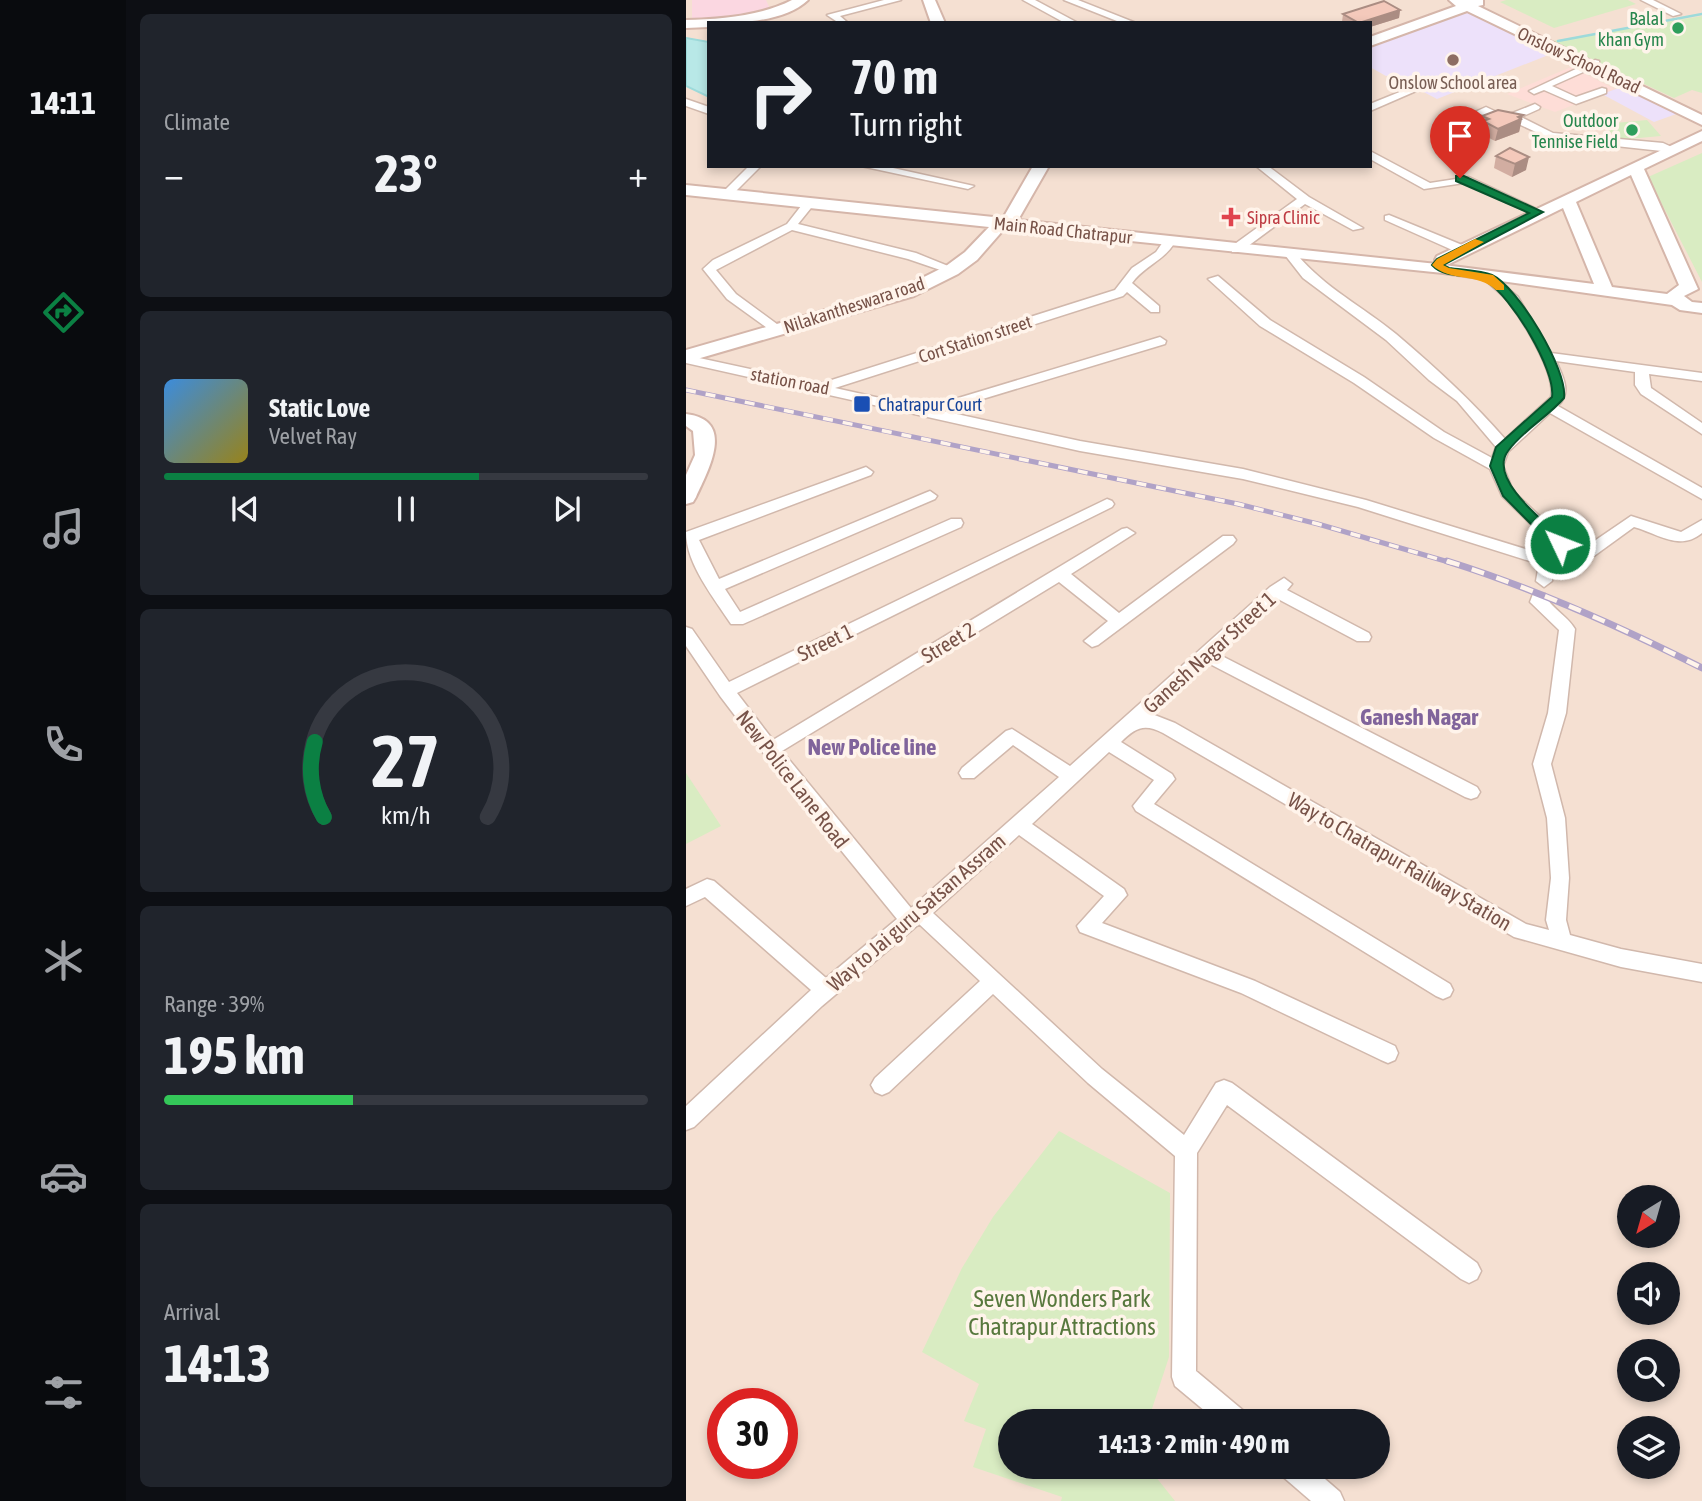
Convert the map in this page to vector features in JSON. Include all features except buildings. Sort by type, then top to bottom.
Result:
[{"type":"main road","points":[[722,21],[780,11],[796,3],[817,0]]},
{"type":"main road","points":[[929,0],[937,21]]},
{"type":"main road","points":[[1372,41],[1469,2]]},
{"type":"main road","name":"Onslow School Road","points":[[1469,2],[1702,119]]},
{"type":"main road","points":[[686,24],[707,23]]},
{"type":"main road","points":[[1633,173],[1671,149],[1702,135]]},
{"type":"main road","points":[[1451,263],[1537,212],[1702,143]]},
{"type":"main road","name":"Nilakantheswara road","points":[[688,358],[908,292],[953,270],[1004,224],[1040,168]]},
{"type":"main road","points":[[1633,173],[1692,300]]},
{"type":"main road","name":"Main Road Chatrapur","points":[[686,190],[1291,255],[1451,263]]},
{"type":"main road","points":[[1451,263],[1568,201]]},
{"type":"main road","points":[[1568,201],[1605,289]]},
{"type":"main road","points":[[1451,263],[1489,278],[1692,300]]},
{"type":"main road","points":[[1451,263],[1605,289]]},
{"type":"main road","points":[[686,419],[694,421],[703,429],[705,456],[686,497]]},
{"type":"street","points":[[842,21],[832,15],[895,0]]},
{"type":"street","points":[[1028,0],[1069,21]]},
{"type":"street","points":[[1069,0],[1126,21]]},
{"type":"street","points":[[1646,0],[1676,14]]},
{"type":"street","points":[[1591,86],[1602,91],[1576,102],[1538,89],[1593,64]]},
{"type":"street","points":[[1569,75],[1580,80]]},
{"type":"street","points":[[1372,107],[1411,91]]},
{"type":"street","points":[[686,103],[707,110]]},
{"type":"street","points":[[1480,112],[1486,110],[1506,120],[1535,107]]},
{"type":"street","points":[[1512,117],[1545,134],[1671,149]]},
{"type":"street","points":[[1521,130],[1548,144],[1593,140]]},
{"type":"street","points":[[1372,155],[1428,187],[1465,179],[1537,212]]},
{"type":"street","points":[[727,194],[754,168]]},
{"type":"street","points":[[876,168],[968,186]]},
{"type":"street","points":[[1264,168],[1305,199],[1357,228]]},
{"type":"street","points":[[1236,249],[1275,218],[1305,199]]},
{"type":"street","points":[[779,330],[740,305],[718,284],[709,269],[716,262],[791,226],[808,203]]},
{"type":"street","points":[[1389,218],[1451,263]]},
{"type":"street","points":[[791,226],[912,256],[953,270]]},
{"type":"street","name":"Cort Station street","points":[[821,388],[1119,293],[1134,272],[1155,261],[1169,242]]},
{"type":"street","points":[[1291,255],[1307,275],[1391,337],[1434,377],[1462,398],[1504,447]]},
{"type":"street","points":[[1489,278],[1514,300],[1546,356],[1560,388],[1558,398],[1550,407],[1504,447],[1496,466]]},
{"type":"street","points":[[1214,279],[1265,323],[1359,380],[1439,435],[1496,466],[1507,493],[1560,544],[1589,552],[1631,521],[1640,521],[1676,536],[1687,536],[1702,525]]},
{"type":"street","points":[[1514,300],[1518,281]]},
{"type":"street","points":[[1127,285],[1154,309]]},
{"type":"street","points":[[929,411],[1160,341]]},
{"type":"street","points":[[1546,356],[1702,377]]},
{"type":"street","name":"station road","points":[[688,358],[1080,446],[1242,474],[1361,503],[1550,562]]},
{"type":"street","points":[[1642,368],[1642,385],[1646,391],[1702,430]]},
{"type":"street","points":[[1550,407],[1702,494]]},
{"type":"street","points":[[866,472],[688,537],[715,587],[737,620],[956,523]]},
{"type":"street","points":[[715,587],[930,496]]},
{"type":"street","name":"Street 1","points":[[726,691],[1107,504]]},
{"type":"street","name":"Street 2","points":[[770,750],[1127,533]]},
{"type":"street","points":[[1092,641],[1228,540]]},
{"type":"street","points":[[1560,544],[1550,562],[1538,602],[1548,614],[1563,622],[1567,629],[1563,680],[1542,764],[1556,818],[1560,878],[1556,920],[1562,943]]},
{"type":"street","points":[[1060,574],[1119,621]]},
{"type":"street","name":"Ganesh Nagar Street 1","points":[[1144,720],[1206,655],[1280,588],[1363,637]]},
{"type":"street","name":"New Police Lane Road","points":[[686,632],[726,691],[850,853],[914,915],[995,980],[1095,1076],[1186,1151]]},
{"type":"street","points":[[1206,655],[1471,792]]},
{"type":"street","name":"Way to Chatrapur Railway Station","points":[[1144,720],[1293,797],[1498,920],[1521,931],[1621,958],[1702,973]]},
{"type":"street","name":"Way to Jai guru Satsan Assram","points":[[686,1120],[825,990],[1109,743],[1144,720]]},
{"type":"street","points":[[968,773],[1012,736],[1071,776]]},
{"type":"street","points":[[1109,743],[1166,779],[1142,806],[1443,990]]},
{"type":"street","points":[[1018,824],[1117,895],[1087,926],[1248,987],[1388,1054]]},
{"type":"street","points":[[686,898],[707,887],[825,990]]},
{"type":"street","points":[[883,1085],[995,980]]},
{"type":"street","points":[[1222,1409],[1184,1377],[1186,1151],[1224,1090],[1469,1271]]},
{"type":"street","points":[[1305,1479],[1331,1501]]},
{"type":"shaded area","points":[[686,0],[1702,0],[1702,1501],[686,1501]]},
{"type":"shaded area","points":[[692,0],[766,0],[770,9],[735,17],[692,19]]},
{"type":"shaded area","name":"Onslow School area","points":[[1473,12],[1556,52],[1437,99],[1372,68],[1372,44],[1447,17]]},
{"type":"shaded area","points":[[1571,67],[1615,89],[1555,112],[1507,94]]},
{"type":"shaded area","points":[[1627,85],[1679,113],[1654,122],[1602,94]]},
{"type":"green space","points":[[1628,0],[1636,4],[1554,28],[1500,2]]},
{"type":"green space","points":[[1702,16],[1702,93],[1692,90],[1674,98],[1552,41]]},
{"type":"green space","name":"Outdoor Tennise Field","points":[[1647,120],[1661,136],[1617,140],[1604,124]]},
{"type":"green space","points":[[1702,153],[1702,282],[1648,177]]},
{"type":"green space","points":[[686,773],[721,826],[686,844]]},
{"type":"green space","name":"Seven Wonders Park Chatrapur Attractions","points":[[1059,1131],[1170,1193],[1169,1357],[1152,1409],[998,1409],[998,1475],[973,1467],[986,1429],[964,1421],[979,1384],[922,1352],[962,1268],[993,1217]]},
{"type":"green space","name":"Seven Wonders Park Chatrapur Attractions","points":[[1009,1479],[1158,1479],[1175,1501],[1061,1501],[1062,1497]]},
{"type":"water","points":[[686,38],[707,42],[707,96],[686,86]]},
{"type":"waterway","points":[[1558,41],[1702,14]]},
{"type":"railway","points":[[686,390],[1238,504],[1452,563]]},
{"type":"railway","points":[[1447,561],[1577,609],[1702,668]]},
{"type":"slow traffic","points":[[1479,242],[1437,265],[1446,271],[1489,278],[1500,288]]},
{"type":"place","name":"Balal khan Gym","points":[[1678,28]]},
{"type":"place","name":"Onslow School area","points":[[1453,60]]},
{"type":"place","name":"Outdoor Tennise Field","points":[[1632,130]]},
{"type":"place","name":"Sipra Clinic","points":[[1231,217]]},
{"type":"place","name":"Chatrapur Court","points":[[862,404]]},
{"type":"district","name":"Ganesh Nagar","points":[[1419,717]]},
{"type":"district","name":"New Police line","points":[[872,747]]},
{"type":"route","points":[[1460,178],[1537,212],[1440,261],[1437,265],[1446,271],[1489,278],[1514,300],[1551,364],[1560,388],[1558,398],[1501,450],[1496,466],[1507,493],[1560,544]]}]
